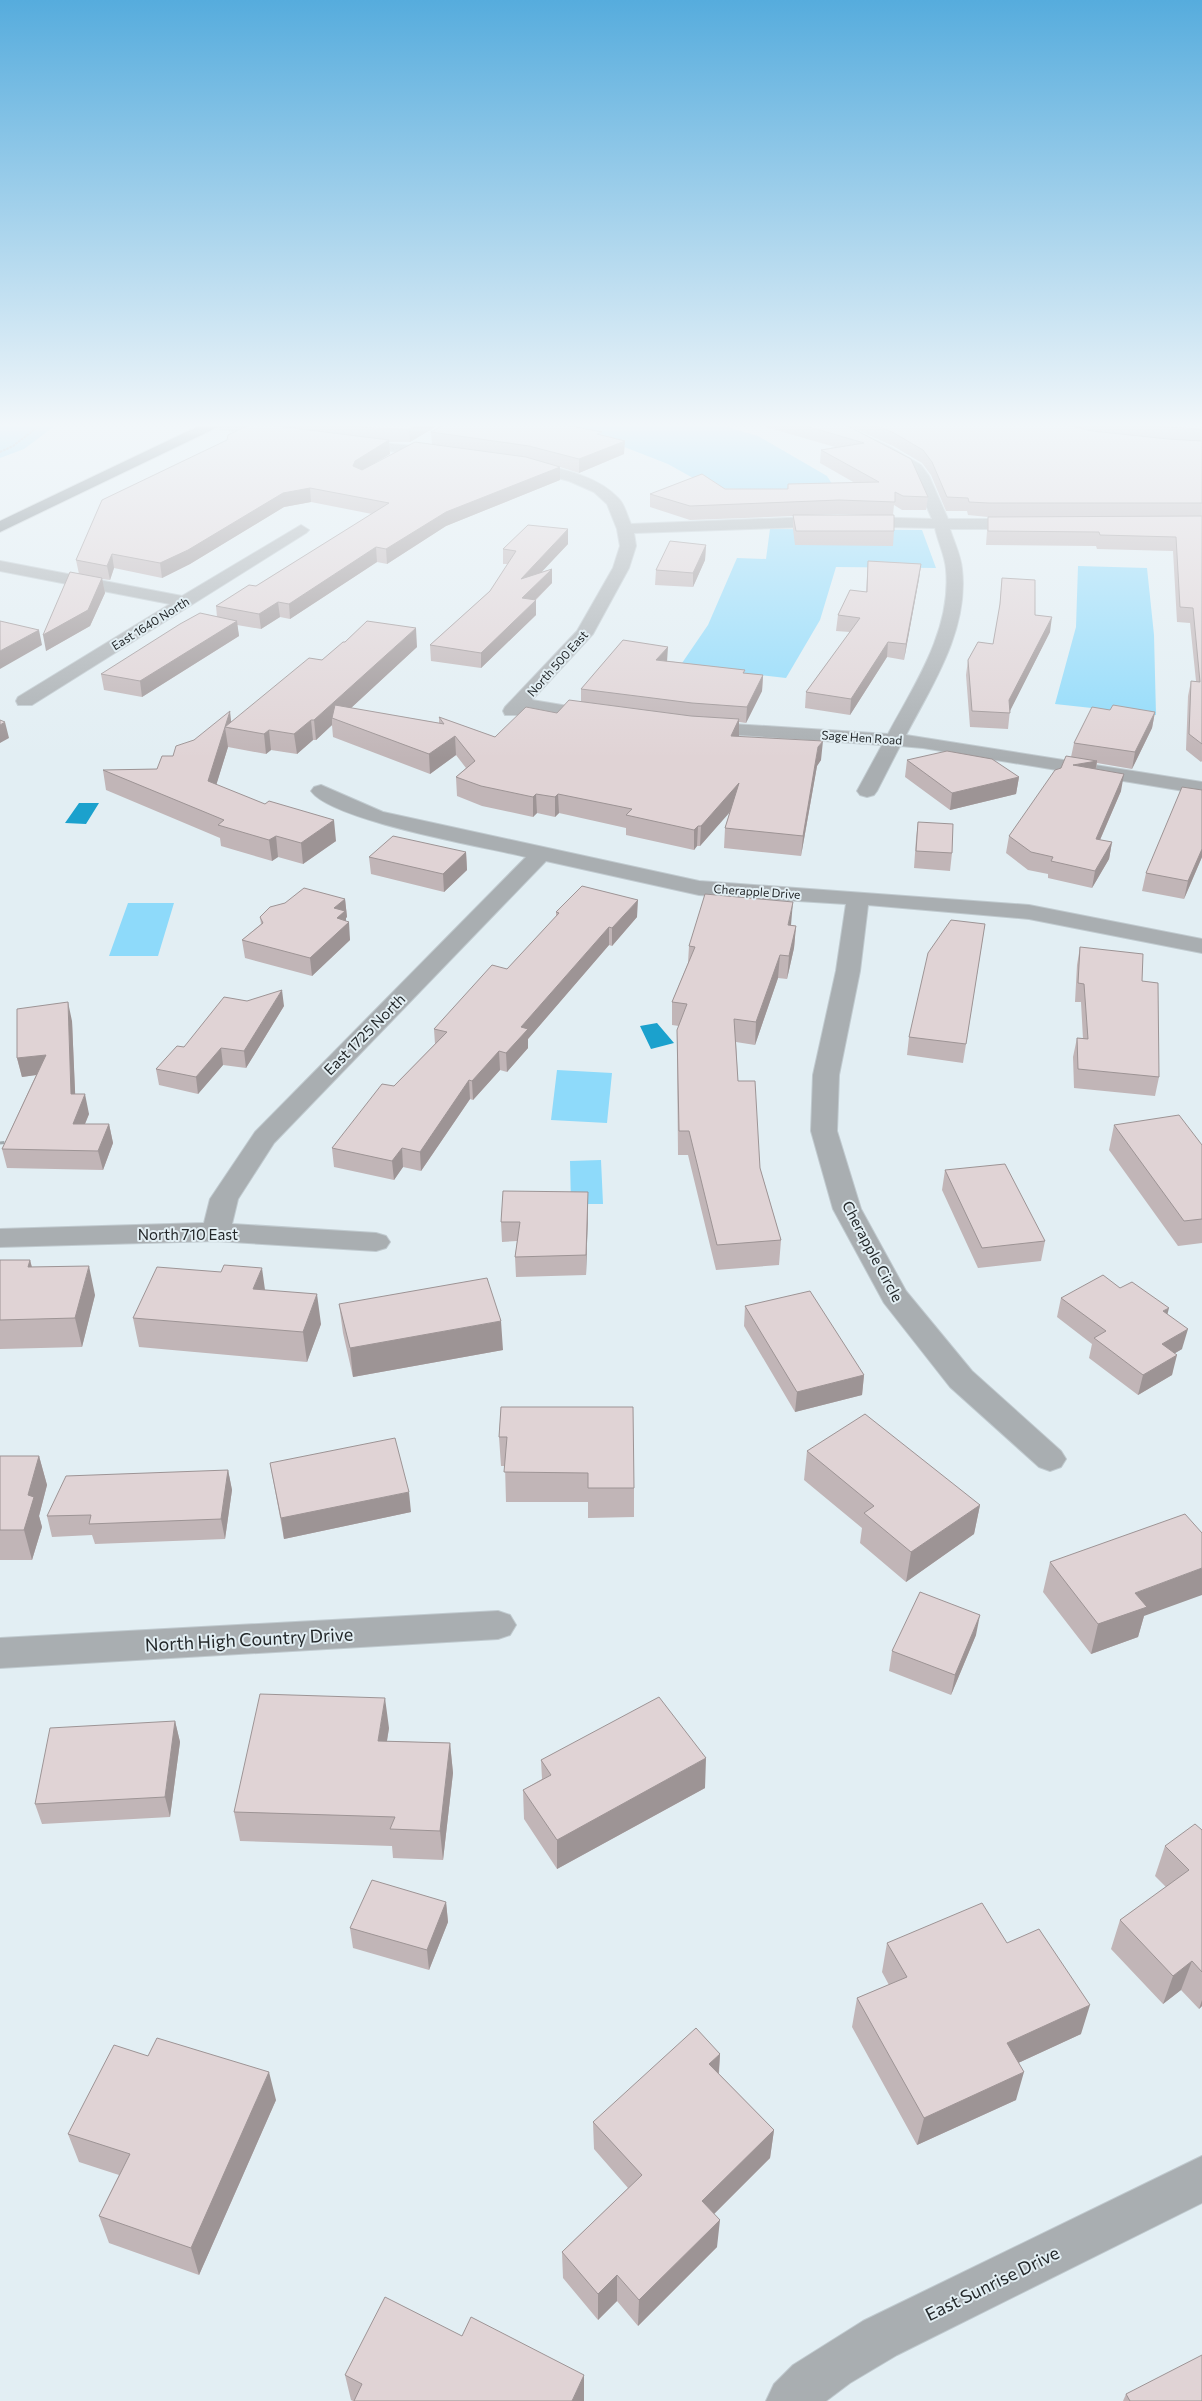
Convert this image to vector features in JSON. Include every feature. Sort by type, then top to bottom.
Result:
[{"type":"street","name":"East 1640 North","points":[[25,701],[294,535]]},
{"type":"street","name":"North 500 East","points":[[614,718],[516,707],[584,634],[621,568],[627,548],[626,535]]},
{"type":"street","points":[[868,791],[934,665],[949,626],[955,599],[954,568],[945,535]]},
{"type":"street","points":[[0,566],[185,602]]},
{"type":"street","name":"Sage Hen Road","points":[[686,727],[894,739],[1115,772],[1202,788]]},
{"type":"street","name":"Cherapple Drive","points":[[321,791],[348,806],[377,817],[700,888],[858,898],[1029,912],[1202,946]]},
{"type":"street","name":"East 1725 North","points":[[216,1232],[224,1199],[264,1138],[541,854]]},
{"type":"street","name":"Cherapple Circle","points":[[858,898],[848,971],[826,1075],[824,1130],[848,1209],[894,1296],[961,1379],[1050,1459]]},
{"type":"street","name":"North 710 East","points":[[0,1238],[216,1232],[376,1242]]},
{"type":"street","name":"North High Country Drive","points":[[0,1653],[498,1624]]},
{"type":"street","name":"East Sunrise Drive","points":[[790,2401],[802,2388],[830,2368],[880,2338],[1202,2179]]},
{"type":"path","points":[[0,1143],[15,1142]]},
{"type":"shaded area","points":[[769,535],[924,535],[936,568],[836,567],[820,620],[786,678],[680,666],[708,625],[737,558],[766,559]]},
{"type":"shaded area","points":[[1078,566],[1147,568],[1154,635],[1156,715],[1055,704],[1076,627]]},
{"type":"shaded area","points":[[79,803],[99,803],[86,824],[65,823]]},
{"type":"shaded area","points":[[128,903],[174,903],[158,956],[109,956]]},
{"type":"shaded area","points":[[657,1023],[674,1043],[651,1049],[640,1026]]},
{"type":"shaded area","points":[[557,1070],[612,1073],[607,1123],[551,1120]]},
{"type":"shaded area","points":[[601,1160],[603,1204],[571,1204],[570,1161]]},
{"type":"building","points":[[87,535],[213,535],[188,550],[160,563],[112,554],[107,566],[76,560]]},
{"type":"building","points":[[338,535],[409,535],[386,549],[376,547],[289,604],[278,602],[259,614],[216,606],[249,585],[256,586]]},
{"type":"building","points":[[518,535],[562,535],[521,579],[552,569],[522,598],[536,600],[481,653],[430,645],[490,591],[516,551],[503,549]]},
{"type":"building","points":[[1102,535],[1202,535],[1202,744],[1189,734],[1191,681],[1200,682],[1193,608],[1180,607],[1176,537]]},
{"type":"building","points":[[670,541],[706,545],[693,573],[656,570]]},
{"type":"building","points":[[868,561],[921,564],[906,644],[888,642],[851,699],[806,692],[860,618],[838,615],[850,590],[867,592]]},
{"type":"building","points":[[70,572],[102,578],[88,610],[43,635]]},
{"type":"building","points":[[1002,578],[1035,580],[1035,615],[1052,617],[1009,700],[1010,713],[972,711],[968,660],[978,642],[993,644],[1000,604]]},
{"type":"building","points":[[200,613],[237,621],[140,681],[101,674],[180,624]]},
{"type":"building","points":[[0,621],[39,630],[0,651]]},
{"type":"building","points":[[367,621],[416,628],[314,720],[311,720],[294,734],[269,730],[264,734],[225,727],[309,658],[322,660]]},
{"type":"building","points":[[623,640],[668,647],[656,660],[745,670],[743,673],[763,675],[747,707],[692,703],[581,689]]},
{"type":"building","points":[[569,700],[691,716],[739,719],[731,736],[823,741],[818,747],[803,836],[725,828],[739,783],[701,826],[694,830],[626,815],[632,809],[558,794],[555,797],[536,794],[533,797],[481,786],[456,777],[475,761],[455,736],[429,754],[332,718],[335,705],[444,724],[439,717],[495,737],[526,707],[557,713]]},
{"type":"building","points":[[1113,705],[1155,712],[1135,752],[1074,743],[1092,707],[1110,710]]},
{"type":"building","points":[[230,711],[208,781],[265,804],[269,801],[334,820],[301,843],[276,836],[269,840],[218,825],[224,820],[103,770],[157,769],[162,756],[173,756],[176,746],[194,740]]},
{"type":"building","points":[[947,751],[992,759],[1019,777],[952,793],[907,760]]},
{"type":"building","points":[[1066,756],[1097,761],[1073,765],[1124,774],[1096,839],[1112,842],[1095,871],[1051,861],[1053,857],[1031,852],[1009,836],[1055,770],[1061,768]]},
{"type":"building","points":[[1182,787],[1202,790],[1202,849],[1188,881],[1146,873]]},
{"type":"building","points":[[918,822],[953,824],[952,853],[916,851]]},
{"type":"building","points":[[393,836],[466,852],[443,874],[369,857]]},
{"type":"building","points":[[582,886],[638,900],[612,928],[609,927],[521,1027],[528,1029],[506,1053],[499,1051],[472,1081],[469,1080],[420,1152],[402,1148],[392,1161],[332,1148],[382,1084],[394,1086],[447,1032],[434,1029],[492,965],[507,969],[559,913],[556,912]]},
{"type":"building","points":[[304,888],[345,899],[334,908],[345,911],[337,918],[349,922],[310,958],[242,940],[263,923],[260,917],[270,907],[285,903]]},
{"type":"building","points":[[705,894],[793,902],[788,925],[796,926],[789,956],[780,955],[756,1022],[734,1019],[738,1081],[755,1081],[760,1168],[781,1240],[717,1245],[689,1131],[679,1131],[677,1030],[687,1004],[672,1002],[695,947],[689,946]]},
{"type":"building","points":[[951,920],[985,924],[966,1044],[909,1037],[928,953]]},
{"type":"building","points":[[1080,947],[1143,954],[1142,981],[1158,983],[1159,1077],[1078,1069],[1077,1038],[1088,1039],[1084,984],[1078,983]]},
{"type":"building","points":[[282,990],[244,1051],[221,1048],[196,1077],[156,1069],[177,1046],[184,1047],[224,997],[247,1001]]},
{"type":"building","points":[[68,1002],[71,1094],[85,1094],[73,1124],[109,1124],[98,1151],[2,1149],[46,1055],[17,1058],[17,1009]]},
{"type":"building","points":[[1179,1115],[1202,1145],[1202,1219],[1184,1221],[1114,1125]]},
{"type":"building","points":[[1005,1164],[1045,1241],[982,1248],[945,1170]]},
{"type":"building","points":[[503,1191],[588,1192],[586,1255],[515,1257],[520,1222],[501,1222]]},
{"type":"building","points":[[0,1260],[30,1260],[28,1267],[89,1266],[75,1318],[0,1320]]},
{"type":"building","points":[[224,1265],[262,1268],[253,1289],[317,1294],[303,1332],[133,1318],[157,1267],[221,1272]]},
{"type":"building","points":[[1103,1275],[1120,1288],[1132,1282],[1169,1308],[1163,1311],[1188,1329],[1162,1344],[1177,1355],[1143,1375],[1094,1338],[1106,1331],[1061,1298]]},
{"type":"building","points":[[487,1278],[501,1321],[350,1348],[339,1304]]},
{"type":"building","points":[[810,1291],[864,1375],[797,1392],[745,1306]]},
{"type":"building","points":[[501,1407],[633,1407],[634,1488],[588,1488],[588,1473],[504,1472],[507,1437],[499,1437]]},
{"type":"building","points":[[865,1414],[980,1505],[911,1552],[864,1513],[874,1506],[807,1451]]},
{"type":"building","points":[[395,1438],[409,1492],[281,1518],[270,1463]]},
{"type":"building","points":[[0,1456],[39,1456],[28,1495],[34,1497],[24,1530],[0,1530]]},
{"type":"building","points":[[228,1470],[221,1519],[89,1524],[91,1515],[47,1516],[66,1476]]},
{"type":"building","points":[[1185,1514],[1202,1533],[1202,1568],[1135,1593],[1147,1607],[1098,1624],[1050,1562]]},
{"type":"building","points":[[920,1592],[980,1615],[955,1675],[892,1651]]},
{"type":"building","points":[[260,1694],[385,1698],[378,1741],[450,1743],[440,1831],[390,1829],[395,1817],[234,1812]]},
{"type":"building","points":[[659,1697],[706,1758],[557,1840],[523,1790],[551,1775],[541,1760]]},
{"type":"building","points":[[175,1721],[165,1797],[35,1804],[50,1728]]},
{"type":"building","points":[[1195,1824],[1202,1830],[1202,1972],[1192,1961],[1173,1976],[1120,1920],[1189,1870],[1165,1846]]},
{"type":"building","points":[[372,1880],[446,1902],[427,1950],[350,1928]]},
{"type":"building","points":[[982,1903],[1007,1943],[1039,1929],[1090,2005],[1007,2043],[1024,2072],[924,2118],[857,1998],[907,1977],[887,1943]]},
{"type":"building","points":[[696,2028],[720,2054],[709,2064],[774,2130],[702,2201],[720,2220],[639,2300],[617,2275],[598,2294],[562,2252],[642,2175],[593,2122]]},
{"type":"building","points":[[157,2038],[269,2072],[191,2248],[99,2216],[130,2154],[68,2134],[114,2045],[148,2056]]},
{"type":"building","points":[[385,2297],[462,2336],[471,2317],[584,2375],[572,2401],[354,2401],[362,2384],[345,2375]]},
{"type":"building","points":[[1202,2355],[1202,2401],[1130,2401],[1126,2394]]}]
